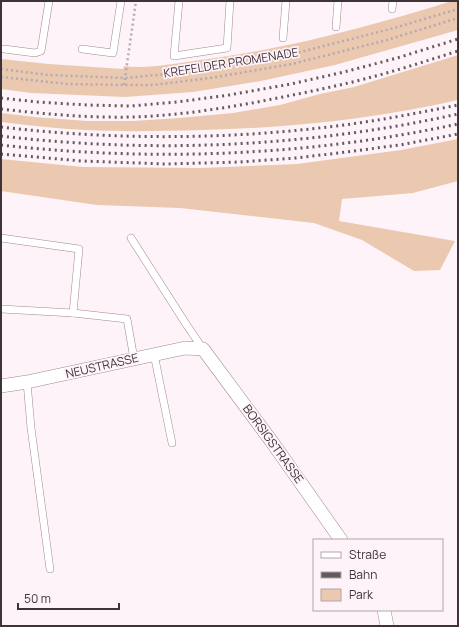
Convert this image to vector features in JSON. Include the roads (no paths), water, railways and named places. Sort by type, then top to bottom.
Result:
[{"type":"street","name":"NEUSTRASSE","points":[[1,386],[27,382],[185,348],[203,349]]},
{"type":"street","name":"BORSIGSTRASSE","points":[[203,349],[272,442],[340,539]]},
{"type":"street","points":[[384,611],[387,626]]},
{"type":"lane","points":[[4,49],[35,53],[41,51],[49,1]]},
{"type":"lane","points":[[82,49],[113,53],[121,1]]},
{"type":"lane","points":[[179,1],[174,56],[226,48],[230,1]]},
{"type":"lane","points":[[283,38],[286,1]]},
{"type":"lane","points":[[336,28],[338,1]]},
{"type":"lane","points":[[392,9],[393,1]]},
{"type":"lane","points":[[1,238],[79,249],[73,313]]},
{"type":"lane","points":[[131,238],[203,349]]},
{"type":"lane","points":[[1,310],[73,313],[128,319],[134,359]]},
{"type":"lane","points":[[154,354],[172,443]]},
{"type":"lane","points":[[27,382],[31,428],[50,569]]},
{"type":"railway","points":[[1,98],[87,105],[131,106],[177,102],[291,84],[397,58],[458,39]]},
{"type":"railway","points":[[1,109],[99,117],[131,117],[192,112],[310,92],[387,73],[458,51]]},
{"type":"railway","points":[[1,127],[127,136],[168,137],[252,134],[294,131],[351,124],[458,105]]},
{"type":"railway","points":[[1,136],[58,142],[116,145],[173,146],[231,144],[345,134],[458,114]]},
{"type":"railway","points":[[1,145],[116,153],[231,153],[345,143],[402,135],[458,124]]},
{"type":"railway","points":[[1,154],[82,161],[166,164],[240,162],[338,153],[400,145],[458,134]]}]
